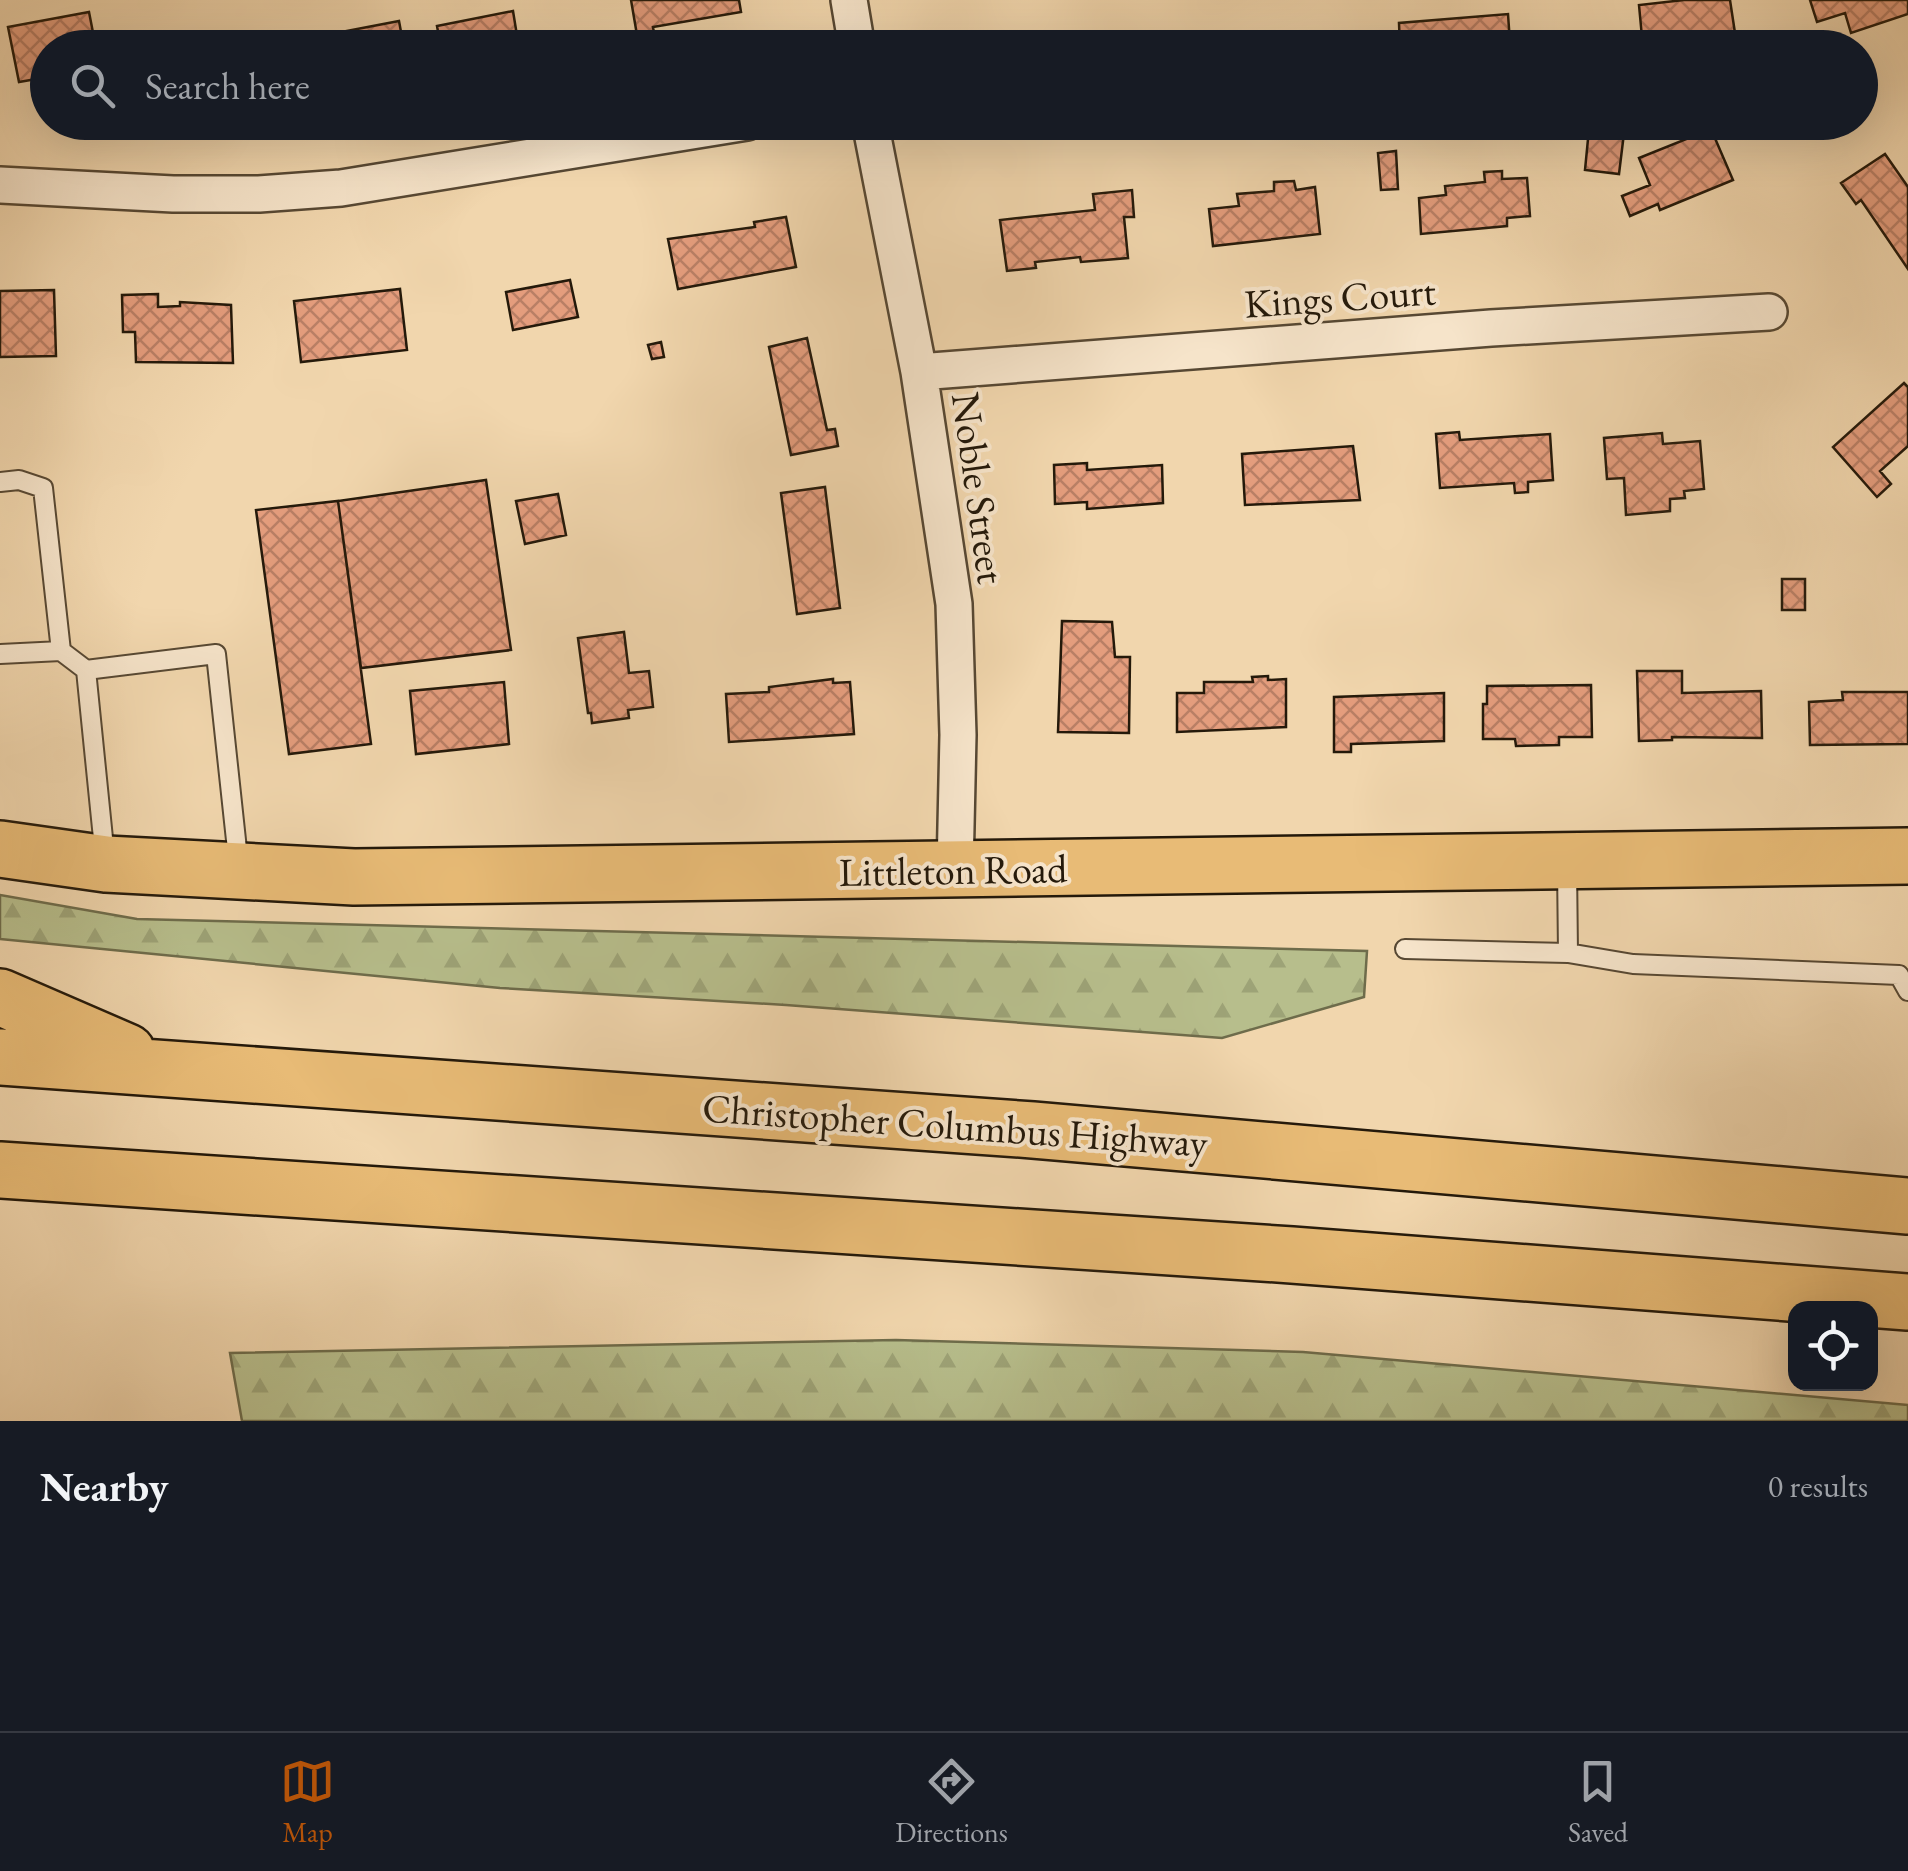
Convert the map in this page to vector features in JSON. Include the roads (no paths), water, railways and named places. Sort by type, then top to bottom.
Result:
[{"type":"main road","name":"Littleton Road","points":[[0,849],[106,864],[239,873],[374,876],[1908,856]]},
{"type":"main road","points":[[0,997],[166,1069]]},
{"type":"main road","name":"Christopher Columbus Highway","points":[[0,1057],[1014,1128],[1908,1206]]},
{"type":"main road","points":[[0,1170],[1292,1255],[1908,1302]]},
{"type":"street","points":[[849,0],[854,30]]},
{"type":"street","points":[[0,185],[259,194],[341,188],[636,140]]},
{"type":"street","name":"Noble Street","points":[[874,140],[919,372],[954,604],[958,735],[955,871]]},
{"type":"street","name":"Kings Court","points":[[919,372],[1492,328],[1768,312]]},
{"type":"lane","points":[[0,482],[19,480],[43,488],[62,651]]},
{"type":"lane","points":[[0,654],[62,651],[86,670],[216,654],[239,873]]},
{"type":"lane","points":[[86,670],[106,864]]},
{"type":"lane","points":[[1567,862],[1568,953]]},
{"type":"lane","points":[[1406,949],[1568,953],[1632,964],[1899,975],[1908,992]]}]
